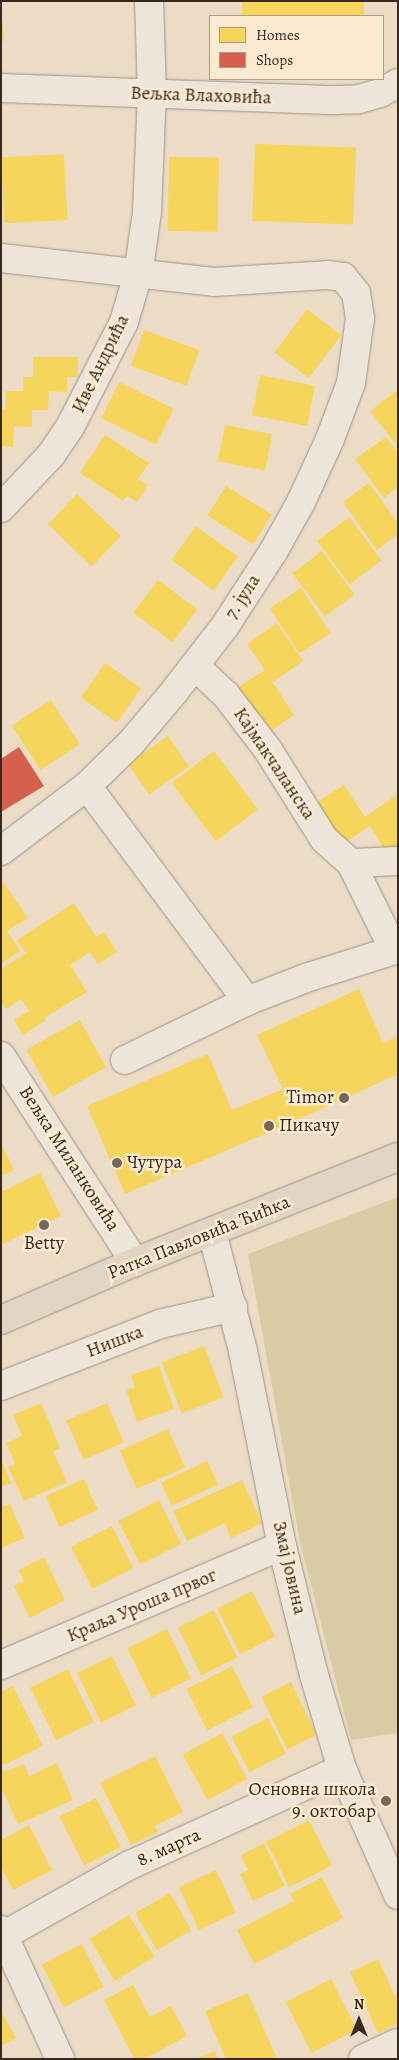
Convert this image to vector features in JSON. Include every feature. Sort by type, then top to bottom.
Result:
[{"type":"main road","name":"Ратка Павловића Ћићка","points":[[1,1320],[136,1262],[272,1210],[398,1157]]},
{"type":"street","name":"Иве Андрића","points":[[1,508],[51,456],[70,427],[124,322],[138,274],[146,221],[152,95],[150,1]]},
{"type":"street","name":"Вељка Влаховића","points":[[1,88],[152,95],[335,100],[366,97],[380,93],[398,83]]},
{"type":"street","points":[[1,258],[138,274]]},
{"type":"street","name":"7. јула","points":[[1,850],[87,786],[151,721],[225,626],[273,552],[300,502],[330,439],[351,383],[360,318],[356,293],[342,277],[326,275],[214,282],[138,274]]},
{"type":"street","name":"Кајмакчаланска","points":[[195,666],[226,695],[268,750],[324,839],[352,862],[396,949]]},
{"type":"street","points":[[87,786],[247,1002]]},
{"type":"street","points":[[352,862],[398,862]]},
{"type":"street","points":[[125,1060],[247,1002],[306,978],[396,949]]},
{"type":"street","name":"Вељка Миланковића","points":[[1,1056],[136,1262]]},
{"type":"street","name":"Змај Јовина","points":[[212,1232],[233,1307],[258,1418],[282,1546],[314,1675],[342,1769],[398,1895]]},
{"type":"street","name":"Нишка","points":[[1,1386],[160,1324],[233,1307]]},
{"type":"street","name":"Краља Уроша првог","points":[[1,1666],[282,1546]]},
{"type":"street","name":"8. марта","points":[[2,1934],[130,1865],[342,1769]]},
{"type":"street","points":[[2,1934],[60,2059]]},
{"type":"street","points":[[363,2059],[398,2043]]},
{"type":"shaded area","points":[[398,1197],[398,1733],[351,1740],[300,1542],[248,1254]]},
{"type":"building: Homes","points":[[242,1],[364,1],[364,15],[242,15]]},
{"type":"building: Homes","points":[[1,21],[3,21],[4,41],[1,41]]},
{"type":"building: Homes","points":[[255,144],[356,148],[353,224],[252,221]]},
{"type":"building: Homes","points":[[64,154],[67,220],[5,223],[1,157]]},
{"type":"building: Homes","points":[[169,157],[219,158],[218,232],[168,231]]},
{"type":"building: Homes","points":[[307,309],[341,335],[309,378],[275,352]]},
{"type":"building: Homes","points":[[144,330],[199,350],[186,386],[131,366]]},
{"type":"building: Homes","points":[[33,357],[78,357],[78,377],[67,377],[67,392],[49,391],[48,410],[32,410],[32,427],[14,426],[13,447],[1,446],[1,409],[5,409],[6,391],[23,391],[23,377],[33,377]]},
{"type":"building: Homes","points":[[260,375],[315,386],[307,426],[252,415]]},
{"type":"building: Homes","points":[[119,382],[174,409],[156,445],[101,418]]},
{"type":"building: Homes","points":[[398,390],[398,447],[370,411]]},
{"type":"building: Homes","points":[[225,425],[272,434],[265,470],[218,461]]},
{"type":"building: Homes","points":[[105,435],[149,463],[138,479],[148,485],[137,502],[127,496],[123,501],[80,473]]},
{"type":"building: Homes","points":[[386,437],[398,453],[398,487],[384,498],[355,459]]},
{"type":"building: Homes","points":[[369,483],[398,523],[398,534],[377,550],[343,502]]},
{"type":"building: Homes","points":[[226,486],[272,515],[253,544],[207,516]]},
{"type":"building: Homes","points":[[77,494],[121,536],[92,567],[48,524]]},
{"type":"building: Homes","points":[[349,517],[381,560],[350,584],[317,541]]},
{"type":"building: Homes","points":[[196,526],[238,557],[213,591],[171,560]]},
{"type":"building: Homes","points":[[322,551],[354,594],[325,616],[292,573]]},
{"type":"building: Homes","points":[[158,580],[197,609],[172,642],[133,613]]},
{"type":"building: Homes","points":[[301,588],[330,633],[299,653],[270,608]]},
{"type":"building: Homes","points":[[277,623],[303,661],[273,682],[266,672],[294,715],[261,737],[231,692],[265,670],[247,644]]},
{"type":"building: Homes","points":[[105,663],[141,688],[117,723],[81,697]]},
{"type":"building: Homes","points":[[51,700],[80,744],[40,770],[12,726]]},
{"type":"building: Homes","points":[[168,736],[189,766],[149,794],[128,764]]},
{"type":"building: Homes","points":[[214,751],[258,809],[216,841],[172,783]]},
{"type":"building: Homes","points":[[344,785],[365,817],[398,794],[398,853],[390,858],[370,826],[337,848],[309,807]]},
{"type":"building: Homes","points":[[4,883],[28,918],[7,931],[20,951],[1,964],[1,884]]},
{"type":"building: Homes","points":[[74,903],[96,937],[104,932],[117,952],[98,964],[90,952],[70,965],[87,992],[44,1018],[46,1020],[23,1035],[14,1020],[29,1011],[21,999],[6,1009],[1,1001],[1,969],[26,953],[17,940]]},
{"type":"building: Homes","points":[[359,989],[383,1043],[398,1036],[398,1074],[125,1194],[87,1106],[208,1054],[232,1110],[283,1089],[257,1035]]},
{"type":"building: Homes","points":[[80,1020],[106,1067],[53,1097],[27,1050]]},
{"type":"building: Homes","points":[[1,1143],[14,1170],[1,1176]]},
{"type":"building: Homes","points":[[40,1173],[61,1216],[1,1245],[1,1192]]},
{"type":"building: Homes","points":[[204,1346],[224,1397],[182,1413],[162,1362]]},
{"type":"building: Homes","points":[[159,1366],[174,1409],[137,1422],[126,1390],[135,1387],[131,1375]]},
{"type":"building: Homes","points":[[41,1403],[60,1448],[53,1451],[67,1482],[24,1501],[8,1467],[15,1463],[6,1443],[22,1436],[13,1415]]},
{"type":"building: Homes","points":[[107,1403],[124,1443],[83,1460],[66,1420]]},
{"type":"building: Homes","points":[[168,1429],[185,1467],[137,1489],[120,1451]]},
{"type":"building: Homes","points":[[1,1459],[11,1483],[1,1487]]},
{"type":"building: Homes","points":[[207,1461],[218,1485],[172,1506],[161,1483]]},
{"type":"building: Homes","points":[[84,1479],[98,1510],[59,1527],[46,1496]]},
{"type":"building: Homes","points":[[242,1480],[262,1523],[231,1538],[225,1523],[187,1541],[173,1511]]},
{"type":"building: Homes","points":[[159,1500],[181,1544],[140,1565],[118,1521]]},
{"type":"building: Homes","points":[[10,1504],[25,1538],[1,1548],[1,1507]]},
{"type":"building: Homes","points":[[112,1526],[133,1568],[92,1589],[71,1547]]},
{"type":"building: Homes","points":[[44,1557],[65,1600],[30,1618],[14,1586],[24,1581],[19,1570]]},
{"type":"building: Homes","points":[[252,1591],[275,1636],[240,1654],[217,1609]]},
{"type":"building: Homes","points":[[214,1610],[237,1658],[201,1675],[178,1628]]},
{"type":"building: Homes","points":[[167,1629],[191,1678],[152,1698],[127,1648]]},
{"type":"building: Homes","points":[[112,1656],[136,1705],[101,1723],[77,1673]]},
{"type":"building: Homes","points":[[232,1666],[253,1707],[207,1730],[187,1689]]},
{"type":"building: Homes","points":[[68,1669],[94,1722],[56,1740],[30,1687]]},
{"type":"building: Homes","points":[[291,1682],[317,1735],[287,1749],[261,1696]]},
{"type":"building: Homes","points":[[13,1686],[43,1746],[4,1765],[1,1760],[1,1692]]},
{"type":"building: Homes","points":[[268,1718],[286,1754],[250,1772],[231,1737]]},
{"type":"building: Homes","points":[[222,1733],[247,1778],[208,1800],[183,1755]]},
{"type":"building: Homes","points":[[155,1756],[183,1812],[155,1826],[158,1832],[131,1845],[100,1783]]},
{"type":"building: Homes","points":[[57,1763],[73,1800],[18,1824],[1,1787],[1,1773],[24,1764],[29,1776]]},
{"type":"building: Homes","points":[[96,1798],[121,1847],[84,1866],[59,1817]]},
{"type":"building: Homes","points":[[309,1820],[332,1865],[289,1887],[266,1842]]},
{"type":"building: Homes","points":[[29,1825],[52,1870],[13,1890],[1,1867],[1,1840]]},
{"type":"building: Homes","points":[[264,1843],[285,1886],[253,1901],[240,1874],[248,1870],[241,1855]]},
{"type":"building: Homes","points":[[216,1870],[236,1913],[199,1930],[179,1887]]},
{"type":"building: Homes","points":[[322,1877],[343,1918],[254,1964],[237,1930],[294,1901],[290,1894]]},
{"type":"building: Homes","points":[[170,1893],[192,1930],[157,1950],[135,1913]]},
{"type":"building: Homes","points":[[129,1915],[154,1957],[115,1981],[90,1939]]},
{"type":"building: Homes","points":[[82,1944],[104,1987],[64,2007],[42,1964]]},
{"type":"building: Homes","points":[[378,1959],[395,1996],[398,1994],[398,2024],[378,2033],[350,1972]]},
{"type":"building: Homes","points":[[331,1979],[357,2030],[311,2053],[286,2002]]},
{"type":"building: Homes","points":[[133,1985],[150,2017],[171,2006],[187,2036],[144,2059],[134,2059],[104,2000]]},
{"type":"building: Homes","points":[[248,1993],[277,2059],[226,2059],[205,2011]]},
{"type":"building: Homes","points":[[1,2011],[16,2038],[1,2046]]},
{"type":"building: Homes","points":[[215,2051],[218,2059],[195,2059]]},
{"type":"building: Shops","points":[[19,747],[44,786],[1,812],[1,759]]},
{"type":"place","name":"Timor","points":[[344,1098]]},
{"type":"place","name":"Пикачу","points":[[269,1126]]},
{"type":"place","name":"Чутура","points":[[117,1163]]},
{"type":"place","name":"Betty","points":[[44,1225]]},
{"type":"place","name":"Основна школа 9. октобар","points":[[386,1801]]}]
